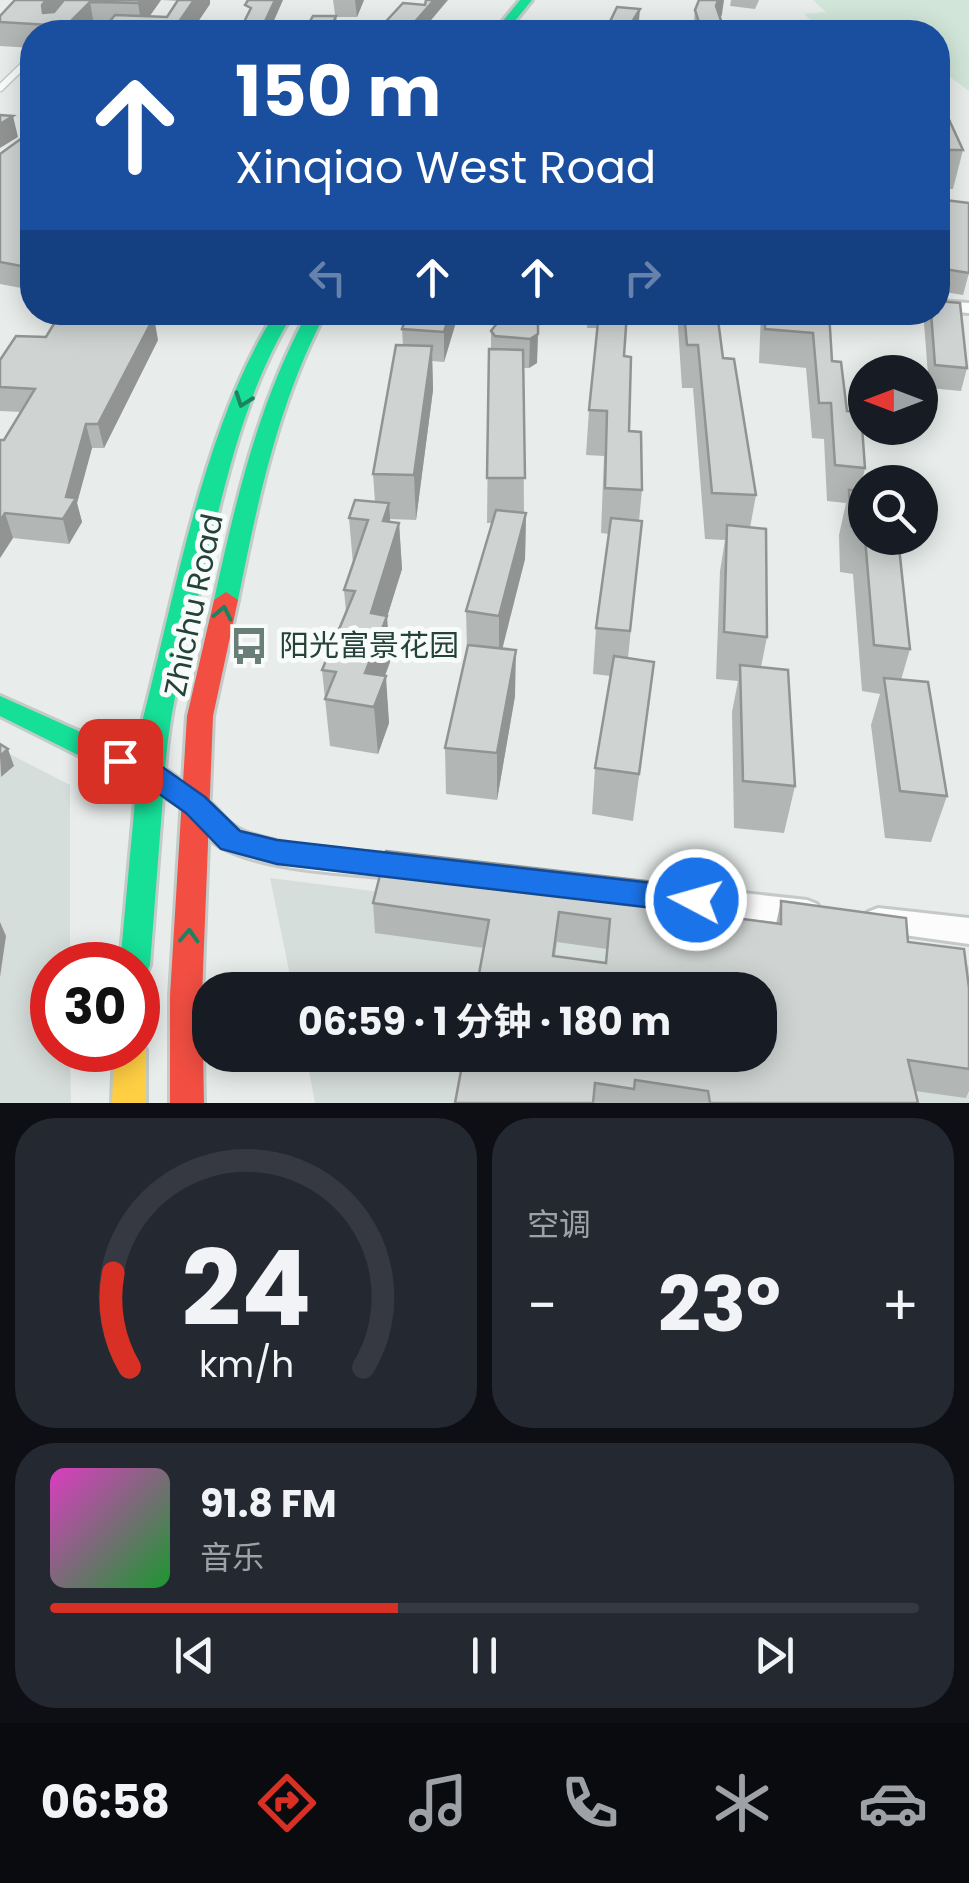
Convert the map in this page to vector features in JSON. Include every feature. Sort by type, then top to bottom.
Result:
[{"type":"main road","points":[[510,20],[526,0]]},
{"type":"main road","points":[[532,20],[548,0]]},
{"type":"main road","name":"Zhichu Road","points":[[137,942],[156,718],[218,470],[260,351],[277,325]]},
{"type":"main road","name":"Zhichu Road","points":[[187,1103],[186,996],[200,716],[254,470],[292,354],[309,325]]},
{"type":"main road","points":[[0,705],[89,749],[151,773],[196,805]]},
{"type":"main road","points":[[129,1103],[130,1072]]},
{"type":"street","points":[[196,805],[231,840],[277,852],[442,872]]},
{"type":"street","points":[[637,894],[969,931]]},
{"type":"lane","points":[[0,88],[20,69]]},
{"type":"shaded area","points":[[0,749],[70,785],[70,942],[30,942],[30,1072],[70,1072],[71,1103],[0,1103]]},
{"type":"shaded area","points":[[270,878],[969,966],[969,1103],[315,1103],[309,1072],[777,1072],[777,972],[289,972]]},
{"type":"green space","points":[[813,0],[969,0],[969,91],[950,77],[950,20],[811,20],[804,14],[826,12]]},
{"type":"building","points":[[15,0],[46,0],[43,13],[54,12],[64,0],[140,0],[90,2],[72,20],[20,20],[20,23],[0,22],[0,16]]},
{"type":"building","points":[[178,0],[194,0],[180,20],[111,20],[115,15],[167,17]]},
{"type":"building","points":[[248,0],[275,0],[266,20],[245,20],[251,8],[245,5]]},
{"type":"building","points":[[426,0],[434,0],[416,20],[387,20],[403,3],[425,5]]},
{"type":"building","points":[[699,0],[718,0],[721,20],[698,20],[695,10]]},
{"type":"building","points":[[617,7],[640,9],[633,20],[611,20]]},
{"type":"building","points":[[313,16],[336,16],[334,20],[311,20]]},
{"type":"building","points":[[950,122],[963,150],[950,150]]},
{"type":"building","points":[[20,140],[20,266],[0,262],[0,154]]},
{"type":"building","points":[[950,201],[969,203],[969,273],[950,270]]},
{"type":"building","points":[[950,302],[960,303],[967,368],[938,365],[938,355],[934,355],[932,325],[950,325]]},
{"type":"building","points":[[53,325],[150,325],[98,424],[86,424],[66,497],[76,498],[63,519],[5,513],[0,521],[0,440],[4,440],[35,389],[0,387],[0,360],[16,336],[46,337]]},
{"type":"building","points":[[403,325],[446,325],[444,332],[402,329]]},
{"type":"building","points":[[496,325],[538,325],[538,334],[530,339],[495,336],[491,331]]},
{"type":"building","points":[[598,325],[626,325],[624,356],[631,357],[629,431],[641,432],[642,490],[605,488],[607,411],[589,410]]},
{"type":"building","points":[[685,325],[719,325],[723,358],[734,359],[756,495],[712,493],[698,345],[687,345]]},
{"type":"building","points":[[765,325],[830,325],[832,361],[841,362],[848,445],[863,445],[865,465],[835,465],[831,403],[819,403],[813,333],[765,329]]},
{"type":"building","points":[[396,345],[432,346],[414,475],[373,474]]},
{"type":"building","points":[[489,349],[523,350],[525,478],[487,478]]},
{"type":"building","points":[[355,500],[389,503],[383,521],[399,523],[371,613],[387,616],[365,673],[386,676],[374,707],[325,699],[336,672],[322,670],[355,591],[344,590],[368,520],[349,518]]},
{"type":"building","points":[[496,510],[526,513],[499,616],[466,611]]},
{"type":"building","points":[[611,518],[642,521],[630,631],[596,628]]},
{"type":"building","points":[[727,525],[766,529],[767,637],[724,632]]},
{"type":"building","points":[[866,555],[900,555],[910,649],[874,645]]},
{"type":"building","points":[[468,645],[516,650],[497,753],[445,748]]},
{"type":"building","points":[[614,656],[654,662],[639,774],[595,768]]},
{"type":"building","points":[[740,665],[788,670],[795,786],[743,781]]},
{"type":"building","points":[[884,678],[928,682],[947,796],[900,791]]},
{"type":"building","points":[[386,851],[690,886],[689,912],[781,924],[781,901],[906,918],[908,942],[964,949],[969,988],[969,1069],[908,1060],[918,1103],[710,1103],[708,1091],[635,1080],[634,1089],[595,1083],[593,1103],[455,1103],[461,1072],[777,1072],[777,972],[479,972],[489,920],[373,903]],"holes":[[[559,912],[610,919],[606,963],[553,956]]]},
{"type":"traffic: fast","points":[[510,20],[526,0]]},
{"type":"traffic: fast","points":[[137,942],[156,718],[218,470],[260,351],[277,325]]},
{"type":"traffic: fast","points":[[226,600],[260,452],[284,380],[310,325]]},
{"type":"traffic: fast","points":[[0,705],[89,749],[151,773],[196,805]]},
{"type":"traffic: slow","points":[[129,1103],[130,1072]]},
{"type":"traffic: jam","points":[[187,1103],[186,996],[200,716],[226,600]]},
{"type":"place","name":"阳光富景花园","points":[[249,646]]},
{"type":"route","points":[[120,761],[151,773],[196,805],[231,840],[277,852],[696,900]]}]
